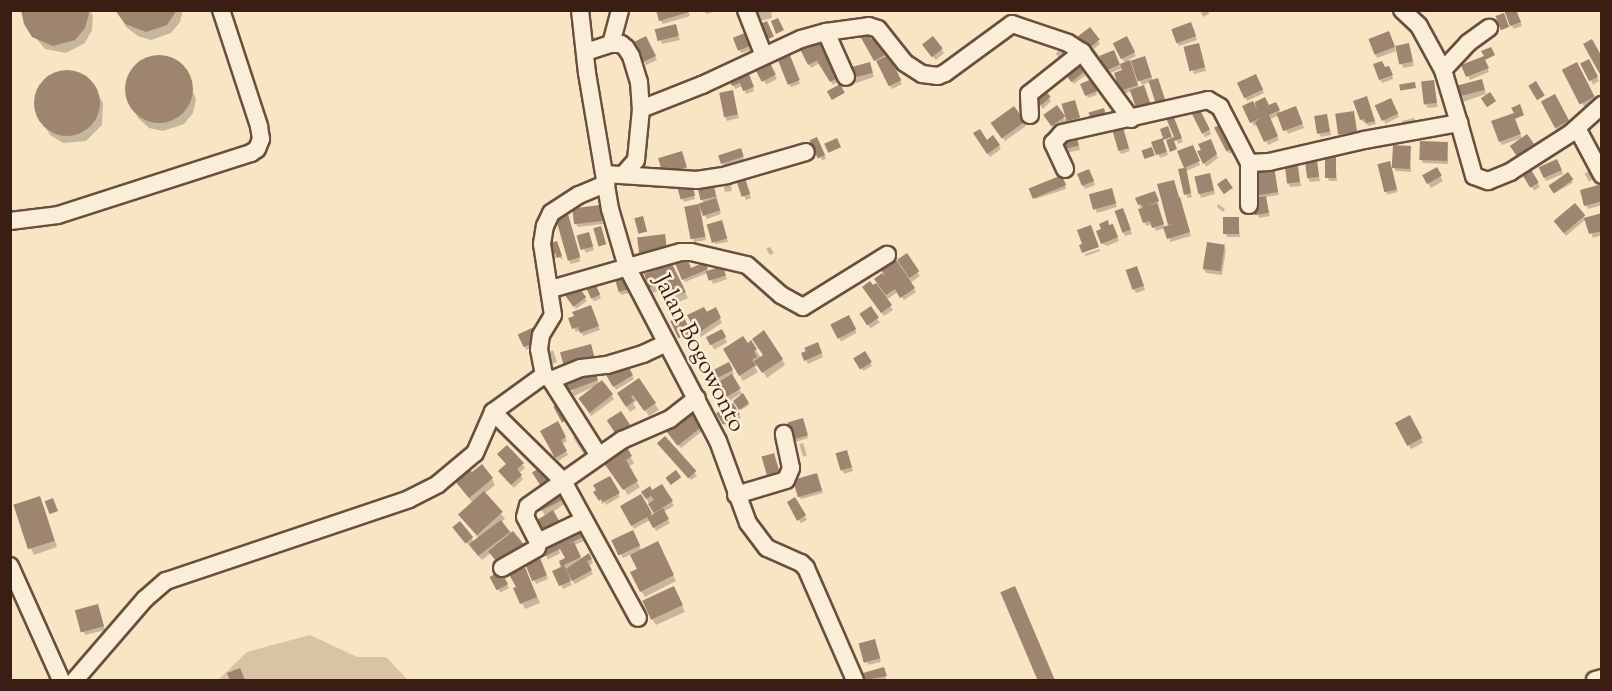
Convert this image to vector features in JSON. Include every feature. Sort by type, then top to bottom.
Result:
[{"type":"street","points":[[10,221],[58,214],[251,153],[257,149],[261,140],[259,126],[222,10]]},
{"type":"street","name":"Jalan Bogowonto","points":[[580,10],[587,73],[614,230],[627,267],[718,441],[748,523],[760,541],[806,568],[855,681]]},
{"type":"street","points":[[610,44],[620,10]]},
{"type":"street","points":[[746,10],[764,56]]},
{"type":"street","points":[[1402,10],[1419,26],[1443,70],[1474,176],[1488,181],[1510,172],[1577,128],[1602,105]]},
{"type":"street","points":[[641,109],[702,85],[801,39],[826,32],[869,26],[878,29],[905,63],[922,74],[938,76],[1012,24],[1068,43],[1082,52],[1131,119]]},
{"type":"street","points":[[1443,70],[1468,43],[1489,28]]},
{"type":"street","points":[[826,32],[846,77]]},
{"type":"street","points":[[586,52],[610,44],[621,44],[631,56],[639,82],[641,109],[636,160],[623,175]]},
{"type":"street","points":[[1030,115],[1029,94],[1082,52]]},
{"type":"street","points":[[1065,169],[1053,144],[1062,133],[1208,100],[1220,107],[1249,163],[1249,205]]},
{"type":"street","points":[[1249,163],[1269,162],[1364,140],[1459,123]]},
{"type":"street","points":[[1577,128],[1602,174]]},
{"type":"street","points":[[599,456],[548,378],[539,349],[542,335],[553,315],[542,243],[545,226],[551,213],[606,178],[623,175],[697,180],[727,175],[806,152]]},
{"type":"street","points":[[550,289],[681,252],[747,265],[781,295],[803,307],[887,255]]},
{"type":"street","points":[[75,681],[155,589],[166,581],[409,499],[438,484],[476,453],[492,412],[548,378],[643,354],[666,343]]},
{"type":"street","points":[[538,542],[525,517],[528,506],[622,441],[670,419],[697,398]]},
{"type":"street","points":[[492,412],[563,482],[638,618]]},
{"type":"street","points":[[736,495],[786,480],[792,468],[784,434]]},
{"type":"street","points":[[502,568],[535,550],[538,542],[584,520]]},
{"type":"street","points":[[10,566],[61,681]]},
{"type":"street","points":[[1596,681],[1602,678]]},
{"type":"shaded area","points":[[310,635],[357,657],[386,657],[408,680],[218,680],[247,652]]},
{"type":"building","points":[[21,10],[89,10],[89,14],[85,28],[75,40],[53,46],[32,37],[24,24]]},
{"type":"building","points":[[115,10],[177,10],[167,25],[146,32],[125,24]]},
{"type":"building","points":[[656,10],[688,10],[689,12],[659,21]]},
{"type":"building","points":[[1504,10],[1516,10],[1521,22],[1510,26]]},
{"type":"building","points":[[1504,13],[1509,27],[1501,30],[1496,16]]},
{"type":"building","points":[[778,18],[784,30],[776,34],[771,21]]},
{"type":"building","points":[[767,21],[774,37],[767,40],[760,24]]},
{"type":"building","points":[[1191,22],[1196,36],[1176,43],[1171,29]]},
{"type":"building","points":[[676,24],[679,36],[658,41],[655,29]]},
{"type":"building","points":[[1090,27],[1100,40],[1087,49],[1077,37]]},
{"type":"building","points":[[1389,31],[1395,47],[1375,55],[1368,39]]},
{"type":"building","points":[[867,32],[871,39],[878,35],[888,53],[874,61],[860,36]]},
{"type":"building","points":[[745,33],[750,46],[738,51],[733,38]]},
{"type":"building","points":[[818,35],[841,76],[830,82],[817,61],[824,57],[808,65],[798,45]]},
{"type":"building","points":[[646,36],[656,56],[643,62],[639,55],[636,57],[632,43]]},
{"type":"building","points":[[933,36],[943,49],[932,57],[922,45]]},
{"type":"building","points":[[1127,36],[1135,52],[1121,59],[1113,43]]},
{"type":"building","points":[[1592,39],[1602,57],[1602,78],[1583,44]]},
{"type":"building","points":[[1199,43],[1205,67],[1190,71],[1183,47]]},
{"type":"building","points":[[1409,43],[1413,62],[1399,64],[1395,46]]},
{"type":"building","points":[[1491,47],[1495,55],[1485,60],[1489,68],[1466,77],[1461,65],[1484,56],[1481,51]]},
{"type":"building","points":[[1114,50],[1120,65],[1105,71],[1099,56]]},
{"type":"building","points":[[789,53],[800,80],[788,85],[777,58]]},
{"type":"building","points":[[159,55],[172,58],[183,65],[190,76],[193,89],[190,102],[183,113],[172,120],[159,123],[146,120],[135,113],[128,102],[125,89],[128,76],[135,65],[146,58]]},
{"type":"building","points":[[889,55],[901,80],[889,86],[876,61]]},
{"type":"building","points":[[1145,56],[1152,77],[1138,82],[1131,61]]},
{"type":"building","points":[[1589,59],[1598,77],[1589,81],[1580,64]]},
{"type":"building","points":[[1078,60],[1086,70],[1071,82],[1063,72]]},
{"type":"building","points":[[1130,60],[1138,85],[1120,91],[1114,73],[1122,70],[1120,64]]},
{"type":"building","points":[[1382,61],[1385,67],[1389,66],[1393,75],[1379,80],[1373,64]]},
{"type":"building","points":[[870,62],[873,73],[852,78],[849,68]]},
{"type":"building","points":[[1577,62],[1595,97],[1580,104],[1562,70]]},
{"type":"building","points":[[770,63],[776,75],[762,82],[756,70]]},
{"type":"building","points":[[747,69],[754,87],[743,91],[740,83],[732,86],[728,77]]},
{"type":"building","points":[[73,70],[91,79],[98,90],[100,103],[98,116],[91,127],[80,134],[61,136],[43,127],[36,116],[34,97],[43,79],[54,72]]},
{"type":"building","points":[[1256,74],[1263,89],[1244,98],[1237,83]]},
{"type":"building","points":[[1158,78],[1165,100],[1156,103],[1148,81]]},
{"type":"building","points":[[1092,79],[1097,91],[1085,96],[1080,84]]},
{"type":"building","points":[[1482,79],[1485,90],[1455,98],[1452,87]]},
{"type":"building","points":[[1434,80],[1437,103],[1424,104],[1421,82]]},
{"type":"building","points":[[1536,81],[1545,96],[1537,100],[1528,86]]},
{"type":"building","points":[[1415,82],[1416,88],[1400,90],[1399,85]]},
{"type":"building","points":[[840,84],[845,93],[832,100],[827,91]]},
{"type":"building","points":[[1144,85],[1152,108],[1138,113],[1130,90]]},
{"type":"building","points":[[1042,87],[1051,97],[1041,105],[1032,96]]},
{"type":"building","points":[[733,90],[738,115],[724,117],[719,93]]},
{"type":"building","points":[[1490,92],[1496,101],[1487,107],[1481,98]]},
{"type":"building","points":[[1555,94],[1569,120],[1555,128],[1541,102]]},
{"type":"building","points":[[1367,96],[1375,121],[1366,123],[1364,119],[1360,120],[1353,101]]},
{"type":"building","points":[[1265,97],[1269,105],[1276,102],[1280,110],[1269,115],[1278,136],[1264,142],[1255,122],[1262,117],[1250,123],[1242,106],[1253,101],[1257,110],[1255,102]]},
{"type":"building","points":[[1391,98],[1398,113],[1382,121],[1375,106]]},
{"type":"building","points":[[1075,100],[1080,117],[1067,121],[1062,104]]},
{"type":"building","points":[[1520,104],[1524,115],[1515,119],[1521,134],[1499,142],[1491,121],[1514,113],[1511,108]]},
{"type":"building","points":[[1057,105],[1065,116],[1051,126],[1043,115]]},
{"type":"building","points":[[1014,106],[1025,121],[1002,138],[991,123]]},
{"type":"building","points":[[1296,106],[1303,124],[1283,131],[1276,114]]},
{"type":"building","points":[[1104,108],[1108,122],[1093,127],[1089,112]]},
{"type":"building","points":[[1200,110],[1210,130],[1202,134],[1192,114]]},
{"type":"building","points":[[1354,111],[1357,132],[1338,134],[1335,114]]},
{"type":"building","points":[[1327,114],[1330,132],[1317,134],[1314,116]]},
{"type":"building","points":[[1173,115],[1182,138],[1174,141],[1177,149],[1170,152],[1166,140],[1174,137],[1166,118]]},
{"type":"building","points":[[1223,123],[1235,147],[1226,152],[1214,128]]},
{"type":"building","points":[[1122,124],[1129,148],[1118,151],[1111,127]]},
{"type":"building","points":[[1168,126],[1172,137],[1163,140],[1167,152],[1156,155],[1151,142],[1163,138],[1160,129]]},
{"type":"building","points":[[980,129],[987,140],[993,135],[1000,145],[987,154],[973,133]]},
{"type":"building","points":[[1076,133],[1079,146],[1062,149],[1059,137]]},
{"type":"building","points":[[1527,134],[1534,144],[1517,156],[1510,146]]},
{"type":"building","points":[[817,137],[825,155],[818,159],[810,140]]},
{"type":"building","points":[[837,138],[841,147],[828,153],[824,144]]},
{"type":"building","points":[[1211,139],[1217,154],[1203,164],[1197,151],[1201,150],[1198,144]]},
{"type":"building","points":[[1420,141],[1448,142],[1447,161],[1419,160]]},
{"type":"building","points":[[1193,145],[1200,161],[1186,167],[1191,193],[1184,195],[1178,169],[1184,168],[1177,151]]},
{"type":"building","points":[[1393,145],[1411,146],[1410,169],[1392,168]]},
{"type":"building","points":[[1152,147],[1155,156],[1144,159],[1142,150]]},
{"type":"building","points":[[741,148],[744,157],[721,164],[718,155]]},
{"type":"building","points":[[682,151],[687,167],[663,175],[658,158]]},
{"type":"building","points":[[1325,154],[1336,154],[1336,178],[1325,178]]},
{"type":"building","points":[[1557,159],[1562,170],[1544,178],[1539,167]]},
{"type":"building","points":[[1317,160],[1319,177],[1307,178],[1305,161]]},
{"type":"building","points":[[1390,161],[1397,189],[1384,192],[1377,164]]},
{"type":"building","points":[[1274,166],[1278,192],[1253,196],[1255,169]]},
{"type":"building","points":[[1298,166],[1300,182],[1287,183],[1285,168]]},
{"type":"building","points":[[1437,167],[1442,176],[1427,184],[1422,175]]},
{"type":"building","points":[[1530,168],[1539,183],[1530,188],[1521,173]]},
{"type":"building","points":[[1089,169],[1094,181],[1082,186],[1077,174]]},
{"type":"building","points":[[1568,172],[1573,179],[1554,193],[1549,186]]},
{"type":"building","points":[[1210,173],[1214,191],[1198,194],[1194,177]]},
{"type":"building","points":[[744,175],[750,194],[742,197],[735,178]]},
{"type":"building","points":[[1062,175],[1066,185],[1033,199],[1029,188]]},
{"type":"building","points":[[1226,178],[1233,188],[1224,194],[1217,184]]},
{"type":"building","points":[[712,179],[716,197],[700,200],[696,183]]},
{"type":"building","points":[[1174,180],[1179,197],[1172,200],[1180,197],[1190,232],[1167,239],[1163,227],[1179,222],[1168,225],[1157,184]]},
{"type":"building","points":[[691,181],[695,195],[681,200],[677,185]]},
{"type":"building","points":[[1602,184],[1602,201],[1584,206],[1580,190]]},
{"type":"building","points":[[1112,188],[1116,203],[1093,210],[1089,194]]},
{"type":"building","points":[[1155,191],[1159,201],[1147,206],[1157,203],[1164,224],[1152,228],[1150,221],[1143,223],[1138,209],[1143,208],[1141,204],[1138,205],[1135,198]]},
{"type":"building","points":[[1266,196],[1269,213],[1255,215],[1252,198]]},
{"type":"building","points":[[716,198],[720,210],[703,216],[699,204]]},
{"type":"building","points":[[1575,203],[1585,215],[1564,233],[1554,221]]},
{"type":"building","points":[[699,204],[705,236],[691,239],[684,207]]},
{"type":"building","points":[[600,205],[602,221],[574,224],[572,208]]},
{"type":"building","points":[[1123,208],[1131,230],[1122,233],[1115,211]]},
{"type":"building","points":[[1602,213],[1602,231],[1589,234],[1584,218]]},
{"type":"building","points":[[568,214],[580,257],[568,261],[556,218]]},
{"type":"building","points":[[643,216],[647,231],[638,234],[634,218]]},
{"type":"building","points":[[1223,217],[1239,217],[1239,234],[1223,234]]},
{"type":"building","points":[[722,220],[727,238],[712,243],[707,224]]},
{"type":"building","points":[[1108,220],[1109,225],[1113,224],[1118,237],[1101,244],[1096,231],[1101,229],[1099,224]]},
{"type":"building","points":[[1091,225],[1099,247],[1082,253],[1079,245],[1082,244],[1077,230]]},
{"type":"building","points":[[601,226],[606,244],[599,246],[593,228]]},
{"type":"building","points":[[589,232],[593,246],[581,250],[577,236]]},
{"type":"building","points":[[665,234],[667,250],[639,253],[637,237]]},
{"type":"building","points":[[557,241],[562,256],[557,258],[556,253],[548,256],[545,245]]},
{"type":"building","points":[[1207,242],[1225,245],[1221,271],[1203,269]]},
{"type":"building","points":[[907,253],[919,271],[909,278],[897,260]]},
{"type":"building","points":[[687,258],[691,268],[705,262],[708,269],[682,280],[675,263]]},
{"type":"building","points":[[896,260],[915,288],[900,298],[895,289],[886,295],[874,279],[882,273],[888,280],[881,270]]},
{"type":"building","points":[[672,264],[686,292],[670,298],[663,282],[649,288],[644,274]]},
{"type":"building","points":[[723,266],[726,276],[709,281],[706,271]]},
{"type":"building","points":[[1137,266],[1144,286],[1132,290],[1126,270]]},
{"type":"building","points":[[623,271],[628,289],[619,292],[613,274]]},
{"type":"building","points":[[593,279],[600,294],[591,299],[584,283]]},
{"type":"building","points":[[870,281],[873,285],[876,283],[892,305],[881,313],[862,287]]},
{"type":"building","points":[[578,286],[586,297],[573,307],[565,295]]},
{"type":"building","points":[[591,305],[599,326],[580,333],[578,327],[572,329],[568,318],[574,316],[572,312]]},
{"type":"building","points":[[871,306],[879,318],[867,325],[859,314]]},
{"type":"building","points":[[704,307],[707,312],[716,307],[721,318],[697,334],[687,315]]},
{"type":"building","points":[[683,315],[691,332],[678,338],[670,321]]},
{"type":"building","points":[[849,315],[856,329],[838,339],[830,325]]},
{"type":"building","points":[[534,327],[540,340],[524,347],[518,335]]},
{"type":"building","points":[[722,329],[726,337],[710,345],[706,337]]},
{"type":"building","points":[[764,330],[783,359],[762,373],[754,361],[763,355],[752,339]]},
{"type":"building","points":[[743,336],[748,343],[751,340],[757,349],[754,351],[757,357],[752,360],[756,365],[739,376],[723,349]]},
{"type":"building","points":[[818,342],[822,353],[804,361],[801,353],[806,351],[804,348]]},
{"type":"building","points":[[591,344],[595,359],[564,368],[560,352]]},
{"type":"building","points":[[865,351],[872,362],[860,369],[853,358]]},
{"type":"building","points":[[626,362],[633,375],[613,387],[603,370]]},
{"type":"building","points":[[729,362],[733,370],[709,382],[705,374]]},
{"type":"building","points":[[593,367],[598,380],[568,392],[563,378]]},
{"type":"building","points":[[732,374],[741,389],[724,398],[716,384]]},
{"type":"building","points":[[639,378],[656,403],[644,411],[633,395],[631,397],[634,401],[626,407],[617,393]]},
{"type":"building","points":[[602,380],[613,394],[589,413],[578,398]]},
{"type":"building","points":[[743,393],[749,403],[739,410],[733,401]]},
{"type":"building","points":[[562,402],[571,418],[562,423],[553,407]]},
{"type":"building","points":[[733,403],[740,414],[723,425],[716,414]]},
{"type":"building","points":[[694,410],[705,424],[678,446],[666,432]]},
{"type":"building","points":[[621,411],[630,425],[616,435],[607,420]]},
{"type":"building","points":[[1410,415],[1422,438],[1407,446],[1395,423]]},
{"type":"building","points":[[803,418],[808,435],[793,440],[788,422]]},
{"type":"building","points":[[558,421],[566,437],[561,440],[567,451],[555,458],[540,431]]},
{"type":"building","points":[[665,436],[696,471],[688,478],[657,443]]},
{"type":"building","points":[[625,444],[632,456],[626,460],[638,481],[623,490],[601,459]]},
{"type":"building","points":[[507,445],[524,463],[517,469],[522,475],[511,485],[498,471],[506,464],[497,454]]},
{"type":"building","points":[[847,450],[852,467],[840,471],[835,453]]},
{"type":"building","points":[[774,453],[779,471],[767,475],[762,457]]},
{"type":"building","points":[[482,464],[493,478],[469,498],[455,481],[469,469],[472,472]]},
{"type":"building","points":[[544,465],[556,484],[544,491],[532,472]]},
{"type":"building","points":[[676,470],[681,477],[671,485],[665,478]]},
{"type":"building","points":[[817,473],[822,490],[798,497],[793,480]]},
{"type":"building","points":[[610,476],[620,493],[603,502],[601,499],[599,501],[593,492],[596,490],[593,485]]},
{"type":"building","points":[[662,484],[673,501],[654,513],[648,504],[654,500],[651,496],[646,499],[641,492],[650,486],[652,490]]},
{"type":"building","points":[[562,490],[566,498],[540,511],[536,503]]},
{"type":"building","points":[[484,491],[503,512],[477,535],[458,514]]},
{"type":"building","points":[[641,494],[652,513],[650,516],[663,508],[669,519],[653,528],[647,517],[631,526],[620,506]]},
{"type":"building","points":[[40,496],[55,541],[28,549],[13,505]]},
{"type":"building","points":[[795,497],[806,515],[797,521],[787,502]]},
{"type":"building","points":[[53,498],[58,511],[50,514],[45,501]]},
{"type":"building","points":[[553,510],[561,524],[538,538],[530,524]]},
{"type":"building","points":[[501,520],[510,532],[478,556],[469,544]]},
{"type":"building","points":[[460,521],[473,537],[465,544],[452,527]]},
{"type":"building","points":[[578,526],[583,537],[568,544],[574,542],[581,557],[564,565],[571,581],[559,586],[552,571],[561,567],[559,561],[565,558],[560,549],[543,557],[538,545]]},
{"type":"building","points":[[633,530],[640,545],[618,556],[611,540]]},
{"type":"building","points":[[513,531],[525,546],[500,566],[488,551]]},
{"type":"building","points":[[658,541],[674,575],[640,592],[630,572],[637,569],[630,555]]},
{"type":"building","points":[[538,553],[547,575],[532,581],[523,559]]},
{"type":"building","points":[[589,553],[592,559],[587,561],[592,570],[572,581],[566,569]]},
{"type":"building","points":[[522,560],[537,597],[520,604],[513,588],[516,587],[505,567]]},
{"type":"building","points":[[501,571],[508,584],[497,590],[490,577]]},
{"type":"building","points":[[674,586],[683,605],[651,620],[642,601]]},
{"type":"building","points":[[1015,586],[1055,680],[1038,680],[1000,592]]},
{"type":"building","points":[[98,604],[104,626],[81,632],[75,610]]},
{"type":"building","points":[[875,639],[880,658],[864,663],[859,643]]},
{"type":"building","points":[[884,667],[887,676],[865,680],[863,673]]},
{"type":"building","points":[[240,668],[245,680],[230,680],[227,673]]}]
